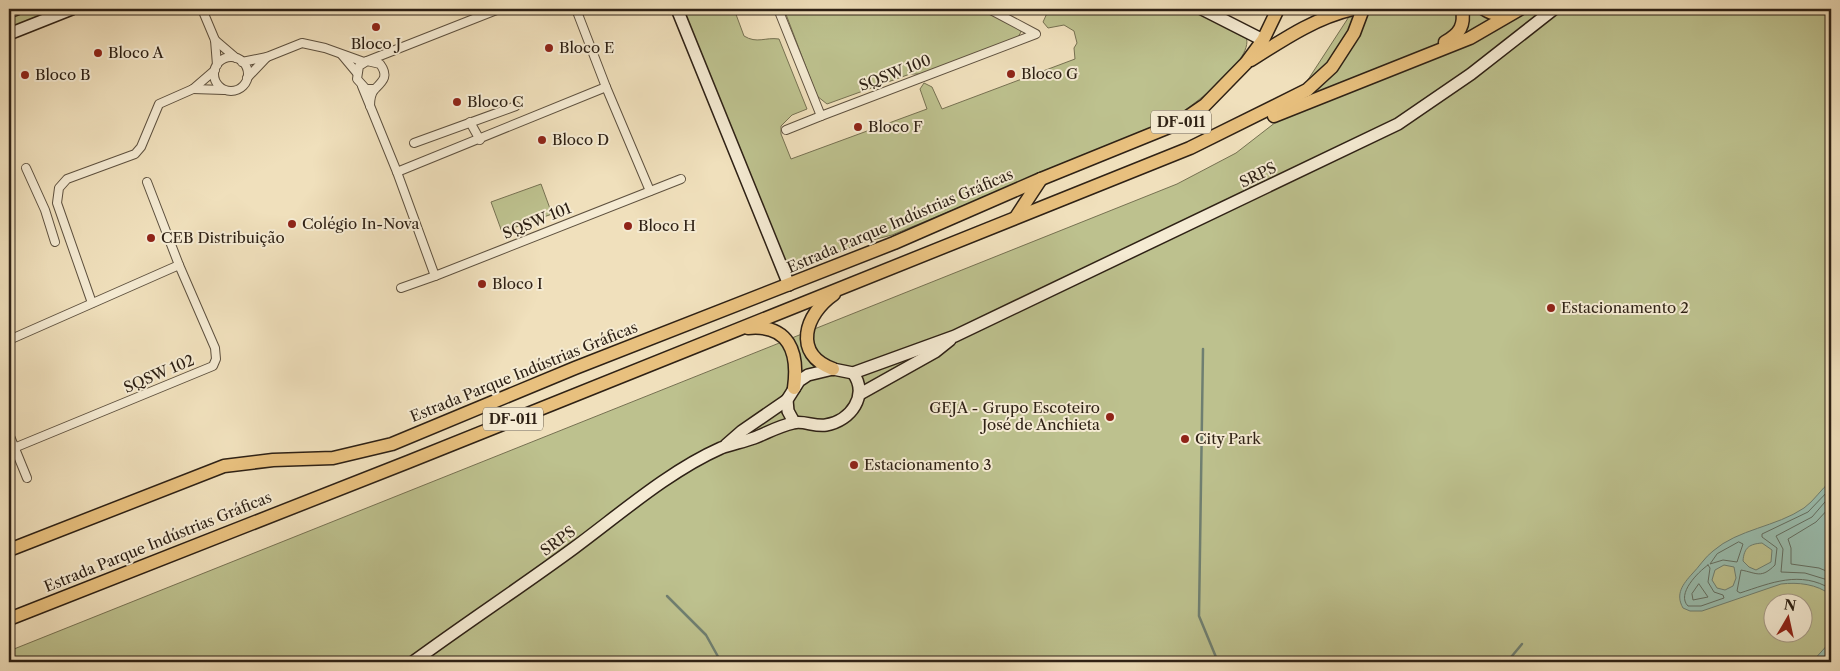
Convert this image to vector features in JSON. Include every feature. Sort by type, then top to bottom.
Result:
[{"type":"main road","points":[[9,12],[16,9]]},
{"type":"main road","points":[[9,34],[72,9]]},
{"type":"main road","points":[[677,9],[789,285]]},
{"type":"main road","points":[[1202,9],[1263,40]]},
{"type":"main road","name":"Estrada Parque Indústrias Gráficas","points":[[9,550],[224,466],[273,460],[333,458],[392,444],[575,368],[910,236],[1041,179],[1179,123],[1206,105],[1246,63],[1263,40],[1278,9]]},
{"type":"main road","points":[[1246,63],[1308,26],[1335,13],[1353,9]]},
{"type":"main road","name":"Estrada Parque Indústrias Gráficas","points":[[9,618],[408,462],[730,331],[1190,148],[1307,90],[1332,67],[1354,33],[1363,9]]},
{"type":"main road","points":[[1412,60],[1454,37],[1460,30],[1463,22],[1462,9]]},
{"type":"main road","points":[[1484,9],[1499,15],[1516,9]]},
{"type":"main road","points":[[1190,148],[1470,38],[1520,9]]},
{"type":"main road","name":"SRPS","points":[[413,662],[536,576],[660,484],[722,448],[742,431],[787,400],[794,388],[808,375],[833,369],[853,373],[956,336],[1398,124],[1472,74],[1554,9]]},
{"type":"main road","name":"Estrada Parque Indústrias Gráficas","points":[[1016,217],[1041,179]]},
{"type":"main road","points":[[833,369],[816,361],[811,352],[807,329],[813,314],[825,300],[845,286]]},
{"type":"main road","points":[[730,331],[762,327],[769,328],[784,337],[796,361],[794,388]]},
{"type":"main road","name":"SRPS","points":[[722,448],[794,422],[819,426],[842,419],[854,409],[860,394],[935,352],[956,336]]},
{"type":"main road","points":[[853,373],[860,386],[860,394]]},
{"type":"main road","points":[[787,400],[788,411],[794,422]]},
{"type":"street","points":[[202,9],[214,40],[215,80],[224,90]]},
{"type":"street","points":[[356,73],[366,62],[499,9]]},
{"type":"street","points":[[576,9],[606,87],[650,191]]},
{"type":"street","points":[[778,9],[821,116],[786,130]]},
{"type":"street","name":"SQSW 100","points":[[821,116],[1036,34],[989,9]]},
{"type":"street","points":[[193,89],[237,90],[245,84],[247,68],[214,40]]},
{"type":"street","points":[[92,303],[57,203],[59,188],[67,180],[135,154],[141,147],[159,104],[193,89],[230,58],[241,61],[267,57],[302,43],[315,45],[366,62],[376,62],[384,68]]},
{"type":"street","points":[[369,108],[375,89],[385,78],[384,68],[392,51]]},
{"type":"street","points":[[342,55],[356,73],[357,79],[362,86],[369,108],[397,172],[435,276]]},
{"type":"street","points":[[247,78],[267,57]]},
{"type":"street","points":[[362,86],[375,89]]},
{"type":"street","points":[[397,172],[480,140],[606,87]]},
{"type":"street","points":[[414,143],[516,106]]},
{"type":"street","points":[[470,122],[480,140]]},
{"type":"street","points":[[26,168],[45,210],[55,242]]},
{"type":"street","name":"SQSW 101","points":[[401,288],[681,179]]},
{"type":"street","name":"SQSW 102","points":[[14,448],[213,366],[216,359],[215,348],[179,266],[147,182]]},
{"type":"street","points":[[45,210],[57,203]]},
{"type":"street","points":[[9,340],[36,330],[92,303],[179,266]]},
{"type":"street","points":[[9,434],[27,478]]},
{"type":"green space","points":[[26,9],[57,9],[9,28],[9,16]]},
{"type":"green space","points":[[682,9],[734,9],[744,36],[753,40],[779,39],[807,109],[792,115],[781,126],[781,134],[791,159],[927,109],[920,89],[924,83],[932,87],[942,109],[1075,59],[1074,48],[1077,43],[1074,31],[1064,25],[1048,28],[1043,22],[1049,9],[1192,9],[1246,37],[1246,47],[1240,60],[1215,87],[1184,111],[1160,125],[892,235],[861,243],[797,269],[785,266]]},
{"type":"green space","points":[[784,9],[983,9],[1020,28],[1021,32],[1018,37],[922,74],[910,74],[827,104],[817,96]]},
{"type":"green space","name":"City Park","points":[[1354,9],[1831,9],[1831,662],[9,662],[9,651],[1177,184],[1236,153],[1285,115]]},
{"type":"green space","points":[[541,184],[552,214],[502,232],[491,202]]},
{"type":"water","points":[[1831,481],[1831,595],[1820,588],[1807,585],[1781,584],[1702,611],[1690,611],[1683,608],[1680,594],[1683,585],[1710,553],[1734,538],[1781,520],[1804,508]],"holes":[[[1762,543],[1772,550],[1771,562],[1756,570],[1749,567],[1743,561],[1744,556],[1748,547]],[[1724,565],[1734,567],[1736,578],[1733,586],[1725,590],[1717,588],[1712,580],[1715,570]]]},
{"type":"water","points":[[1831,641],[1831,662],[1812,662]]},
{"type":"waterway","points":[[1203,349],[1199,616],[1218,662]]},
{"type":"waterway","points":[[667,596],[706,635],[721,662]]},
{"type":"waterway","points":[[1507,662],[1522,644]]},
{"type":"place","name":"Bloco J","points":[[376,27]]},
{"type":"place","name":"Bloco E","points":[[549,48]]},
{"type":"place","name":"Bloco A","points":[[98,53]]},
{"type":"place","name":"Bloco G","points":[[1011,74]]},
{"type":"place","name":"Bloco B","points":[[25,75]]},
{"type":"place","name":"Bloco C","points":[[457,102]]},
{"type":"place","name":"Bloco F","points":[[858,127]]},
{"type":"place","name":"Bloco D","points":[[542,140]]},
{"type":"place","name":"Colégio In-Nova","points":[[292,224]]},
{"type":"place","name":"Bloco H","points":[[628,226]]},
{"type":"place","name":"CEB Distribuição","points":[[151,238]]},
{"type":"place","name":"Bloco I","points":[[482,284]]},
{"type":"place","name":"Estacionamento 2","points":[[1551,308]]},
{"type":"place","name":"GEJA - Grupo Escoteiro José de Anchieta","points":[[1110,417]]},
{"type":"place","name":"City Park","points":[[1185,439]]},
{"type":"place","name":"Estacionamento 3","points":[[854,465]]}]
